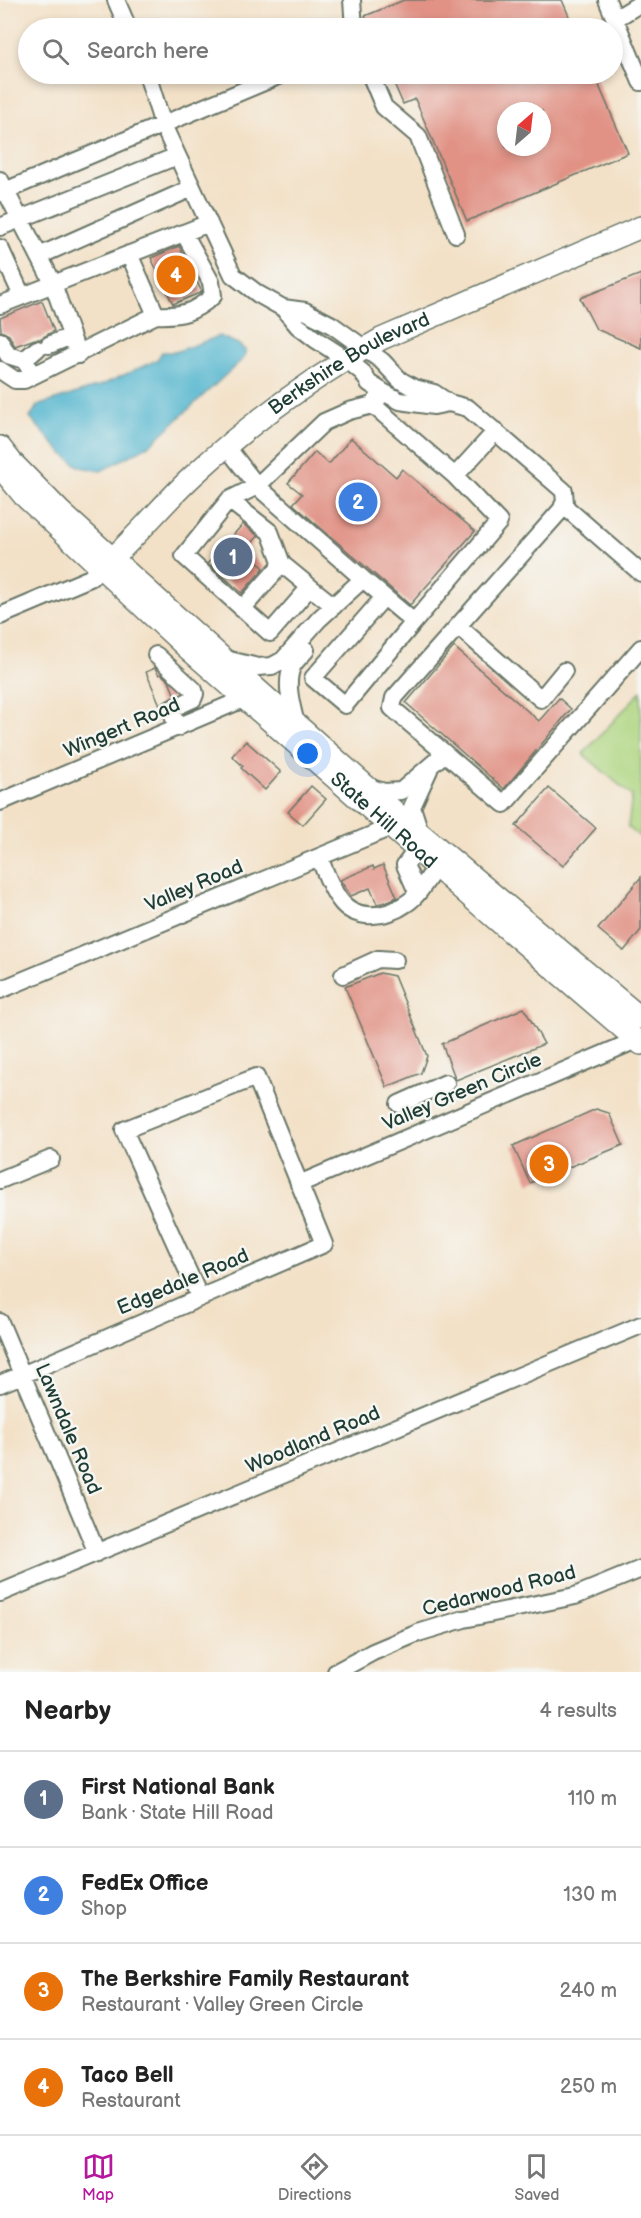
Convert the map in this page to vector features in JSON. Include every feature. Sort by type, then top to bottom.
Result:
[{"type":"main road","name":"Berkshire Boulevard","points":[[107,563],[172,496],[226,446],[287,399],[346,359],[427,319],[641,227]]},
{"type":"main road","name":"State Hill Road","points":[[0,447],[11,462],[107,563],[252,695],[396,822],[641,1018]]},
{"type":"main road","name":"State Hill Road","points":[[0,467],[23,495],[224,659],[252,695],[296,724],[368,787],[396,822]]},
{"type":"main road","name":"State Hill Road","points":[[418,840],[436,867],[640,1041]]},
{"type":"street","points":[[116,0],[124,18]]},
{"type":"street","points":[[352,0],[353,18]]},
{"type":"street","points":[[608,0],[615,18]]},
{"type":"street","points":[[617,18],[641,3]]},
{"type":"street","points":[[623,38],[641,82]]},
{"type":"street","points":[[150,84],[163,125],[233,275],[258,294],[283,308],[297,326],[362,372],[378,399],[499,522],[345,705],[313,678],[384,597]]},
{"type":"street","points":[[78,355],[54,289],[39,256],[2,188],[163,125],[259,84]]},
{"type":"street","points":[[374,84],[384,107],[418,136],[456,234]]},
{"type":"street","points":[[0,226],[177,156]]},
{"type":"street","points":[[39,256],[192,188]]},
{"type":"street","points":[[0,313],[129,254],[209,223]]},
{"type":"street","points":[[0,370],[15,380],[24,380],[156,315],[183,315],[202,306],[213,296],[211,282],[184,232]]},
{"type":"street","points":[[0,248],[22,296]]},
{"type":"street","points":[[129,254],[156,315]]},
{"type":"street","points":[[0,305],[22,296],[54,289]]},
{"type":"street","points":[[283,308],[305,310],[365,348],[382,361],[400,380],[414,388],[434,393],[450,403],[468,408],[564,491],[563,505],[394,698],[392,708],[504,804],[641,648]]},
{"type":"street","points":[[24,360],[43,347],[71,336]]},
{"type":"street","points":[[0,341],[8,355],[24,360],[34,375]]},
{"type":"street","points":[[310,587],[270,633],[184,556],[229,500],[257,486],[324,422],[378,399],[434,406],[450,403]]},
{"type":"street","points":[[455,476],[496,431]]},
{"type":"street","points":[[226,446],[257,486],[414,622]]},
{"type":"street","points":[[229,500],[270,532],[282,564],[334,606]]},
{"type":"street","points":[[563,505],[641,573]]},
{"type":"street","points":[[0,616],[90,578],[107,563]]},
{"type":"street","points":[[242,609],[282,564]]},
{"type":"street","points":[[224,659],[258,668],[272,666],[283,660],[319,619],[363,579]]},
{"type":"street","points":[[296,724],[290,700],[290,676],[293,665],[327,626],[334,606]]},
{"type":"street","points":[[458,626],[541,699],[564,671]]},
{"type":"street","points":[[156,655],[194,690],[193,699],[171,709],[177,728]]},
{"type":"street","name":"Wingert Road","points":[[0,802],[252,695]]},
{"type":"street","points":[[368,787],[384,792],[400,791],[444,754]]},
{"type":"street","points":[[417,892],[405,865],[418,840],[412,807],[431,766]]},
{"type":"street","name":"Valley Road","points":[[0,990],[319,857],[396,822]]},
{"type":"street","points":[[319,857],[340,901],[349,909],[365,916],[377,916],[406,903],[436,867]]},
{"type":"street","points":[[343,975],[378,959],[395,960]]},
{"type":"street","name":"Valley Green Circle","points":[[299,1184],[640,1041]]},
{"type":"street","points":[[200,1298],[124,1130],[256,1077],[299,1184]]},
{"type":"street","points":[[399,1104],[446,1083]]},
{"type":"street","points":[[0,1180],[51,1159]]},
{"type":"street","name":"Edgedale Road","points":[[0,1384],[324,1244],[299,1184]]},
{"type":"street","name":"Lawndale Road","points":[[0,1322],[97,1553]]},
{"type":"street","name":"Woodland Road","points":[[0,1593],[641,1325]]},
{"type":"street","name":"Cedarwood Road","points":[[336,1672],[373,1652],[418,1633],[475,1616],[575,1596],[641,1569]]},
{"type":"green space","points":[[641,691],[641,838],[628,827],[632,796],[583,754]]},
{"type":"water","points":[[219,336],[238,344],[245,350],[245,357],[150,445],[101,471],[80,467],[63,454],[30,418],[37,406],[102,385],[157,360],[162,352],[175,352]]},
{"type":"building","points":[[404,0],[562,0],[570,18],[366,18],[365,16]]},
{"type":"building","points":[[394,84],[598,84],[628,153],[467,221],[415,99],[403,104]]},
{"type":"building","points":[[179,246],[202,292],[173,304],[151,258]]},
{"type":"building","points":[[641,274],[641,348],[596,329],[580,298]]},
{"type":"building","points":[[42,301],[54,331],[40,339],[15,346],[9,335],[1,331],[0,318]]},
{"type":"building","points":[[351,438],[396,477],[402,469],[475,531],[410,605],[293,504],[302,494],[288,483],[315,452],[329,464]]},
{"type":"building","points":[[243,524],[258,536],[246,550],[264,568],[242,593],[208,563]]},
{"type":"building","points":[[454,647],[539,721],[559,698],[571,709],[504,789],[406,703]]},
{"type":"building","points":[[155,668],[159,675],[161,674],[169,681],[175,696],[160,705],[146,672]]},
{"type":"building","points":[[246,741],[281,772],[265,790],[241,768],[243,766],[232,756]]},
{"type":"building","points":[[311,786],[326,799],[303,825],[288,812]]},
{"type":"building","points":[[549,788],[596,828],[563,866],[516,826]]},
{"type":"building","points":[[383,865],[397,897],[386,902],[377,904],[370,888],[351,896],[340,880],[373,866],[374,869]]},
{"type":"building","points":[[641,877],[641,930],[624,951],[598,929]]},
{"type":"building","points":[[380,973],[394,976],[427,1056],[421,1073],[387,1087],[345,987]]},
{"type":"building","points":[[524,1008],[544,1044],[456,1080],[442,1044]]},
{"type":"building","points":[[596,1109],[609,1113],[623,1145],[530,1183],[513,1146]]},
{"type":"place","name":"Taco Bell","points":[[176,275]]},
{"type":"place","name":"FedEx Office","points":[[358,502]]},
{"type":"place","name":"First National Bank","points":[[233,557]]},
{"type":"place","name":"The Berkshire Family Restaurant","points":[[549,1164]]}]
